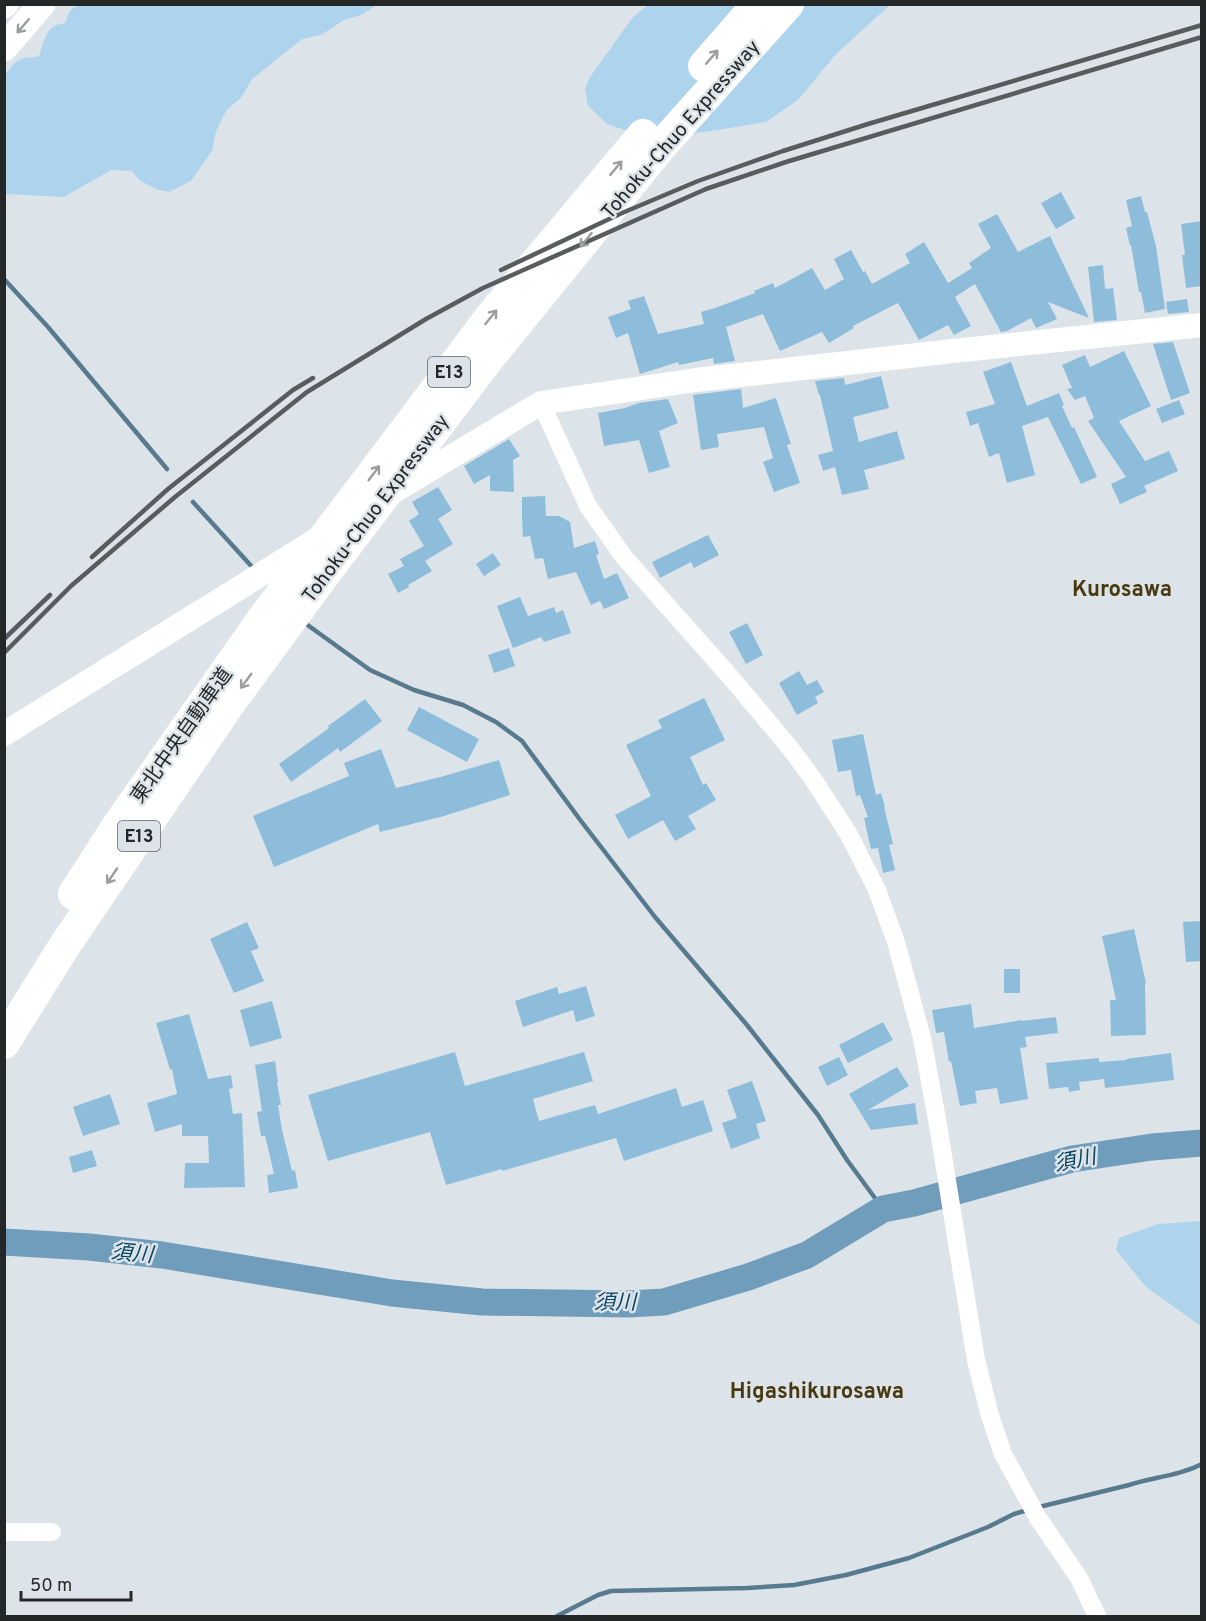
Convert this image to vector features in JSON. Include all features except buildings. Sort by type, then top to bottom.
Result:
[{"type":"highway","name":"Tohoku-Chuo Expressway","points":[[4,1043],[85,916],[229,704],[271,627],[488,359],[758,4]]},
{"type":"highway","name":"Tohoku-Chuo Expressway","points":[[654,139],[788,4]]},
{"type":"highway","name":"東北中央自動車道","points":[[4,1004],[119,824],[271,627]]},
{"type":"main road","points":[[4,48],[42,4]]},
{"type":"street","points":[[4,734],[406,484],[541,403],[696,380],[1202,325]]},
{"type":"street","points":[[541,403],[588,506],[624,557],[733,680],[813,779],[848,833],[877,890],[896,942],[922,1038],[976,1360],[990,1416],[1003,1454],[1038,1518],[1079,1578],[1097,1617]]},
{"type":"street","points":[[4,1532],[52,1532]]},
{"type":"shaded area","points":[[81,4],[377,5],[361,15],[344,20],[321,35],[302,39],[252,79],[241,98],[227,109],[216,131],[212,151],[191,181],[169,192],[156,189],[139,180],[132,171],[111,170],[64,197],[5,194],[5,75],[18,61],[39,56],[52,27],[66,22],[70,11]]},
{"type":"shaded area","points":[[648,5],[890,5],[836,54],[798,100],[766,122],[651,139],[607,124],[588,106],[585,89],[590,77],[633,17]]},
{"type":"shaded area","points":[[1202,1221],[1201,1326],[1146,1287],[1116,1250],[1119,1238],[1158,1224]]},
{"type":"waterway","points":[[4,279],[48,327],[167,469]]},
{"type":"waterway","points":[[193,502],[254,569]]},
{"type":"waterway","points":[[302,621],[370,670],[414,690],[463,705],[496,722],[522,741],[655,917],[747,1025],[818,1115],[883,1209]]},
{"type":"waterway","name":"須川","points":[[4,1242],[89,1247],[162,1255],[392,1293],[482,1302],[629,1304],[664,1302],[748,1277],[807,1255],[883,1209],[914,1203],[1072,1159],[1152,1147],[1202,1143]]},
{"type":"waterway","points":[[1039,1507],[1175,1474],[1202,1464]]},
{"type":"waterway","points":[[557,1616],[598,1595],[611,1591],[794,1585],[846,1575],[909,1558],[1028,1510]]},
{"type":"railway","points":[[501,270],[622,213],[698,181],[783,151],[1202,25]]},
{"type":"railway","points":[[4,653],[71,586],[175,497],[307,392],[426,319],[483,288],[706,189],[786,162],[1202,37]]},
{"type":"railway","points":[[92,557],[168,489],[293,390],[313,378]]},
{"type":"railway","points":[[4,639],[50,595]]},
{"type":"district","name":"Kurosawa","points":[[1122,588]]},
{"type":"district","name":"Higashikurosawa","points":[[817,1390]]}]
